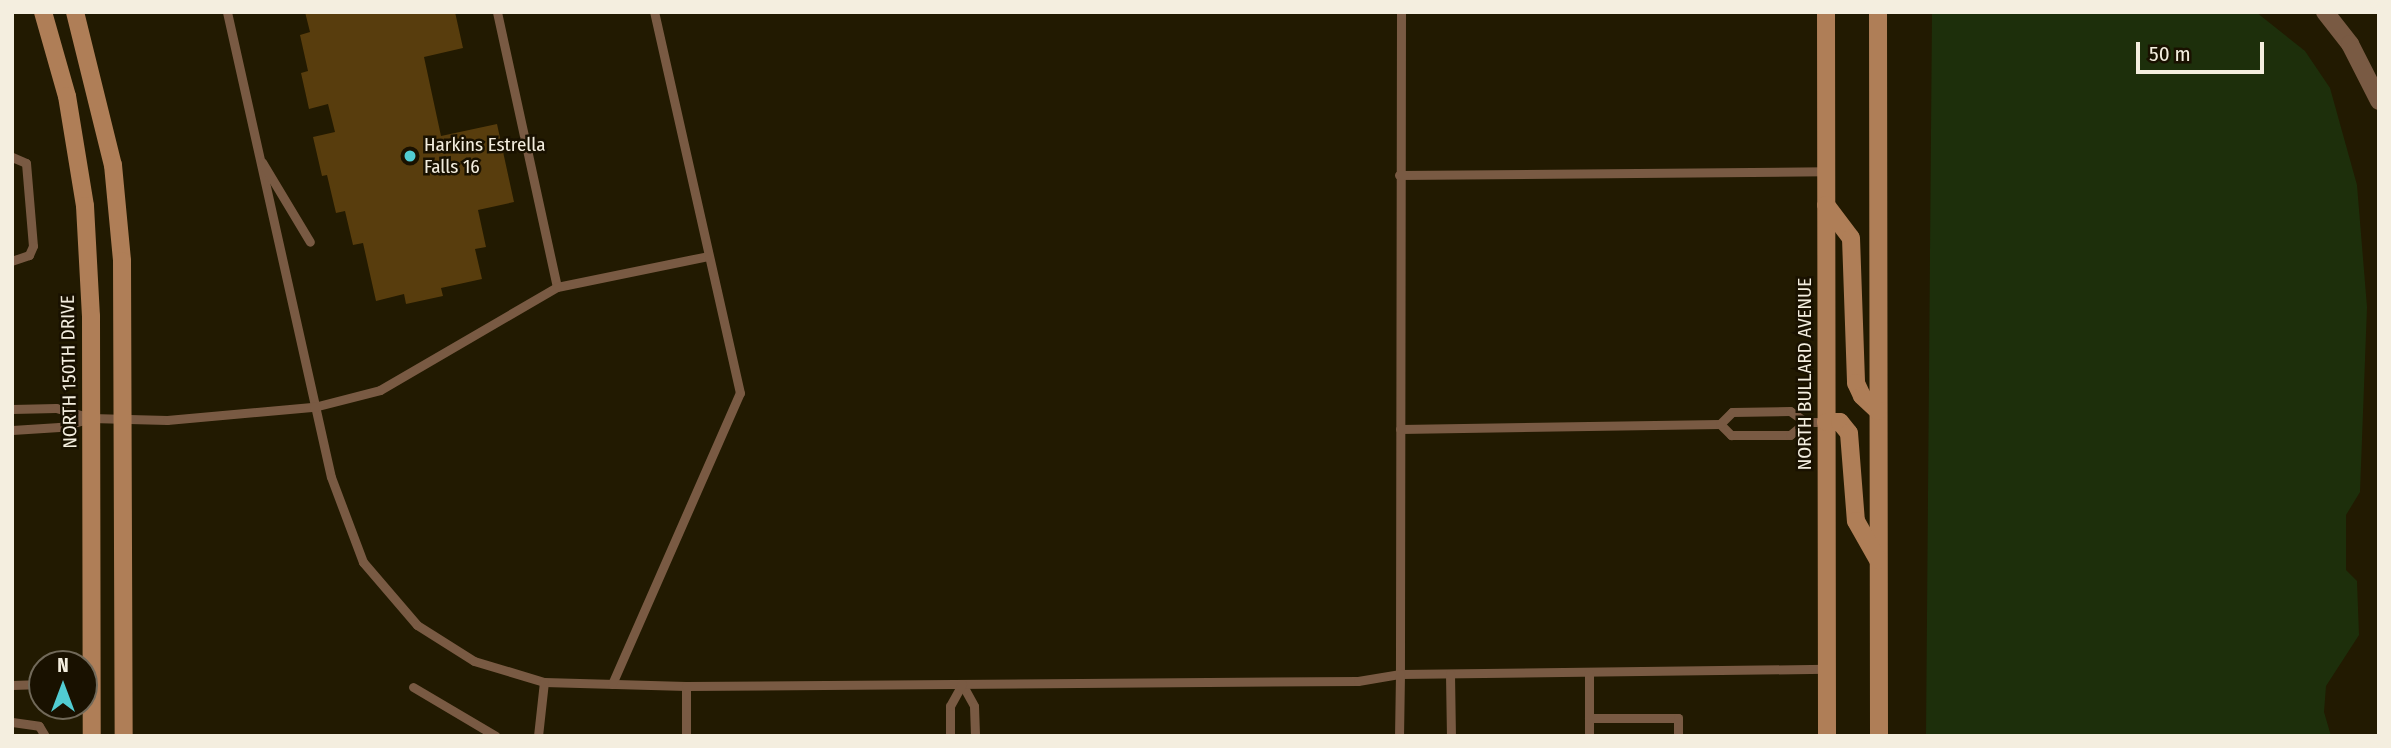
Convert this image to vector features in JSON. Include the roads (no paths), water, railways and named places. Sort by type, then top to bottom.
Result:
[{"type":"main road","name":"NORTH 150TH DRIVE","points":[[43,12],[67,96],[85,206],[91,418],[88,650]]},
{"type":"main road","points":[[75,12],[105,129],[117,198],[123,292],[124,736]]},
{"type":"main road","name":"NORTH BULLARD AVENUE","points":[[1826,12],[1827,736]]},
{"type":"main road","points":[[1878,12],[1879,736]]},
{"type":"main road","points":[[1826,205],[1851,238],[1856,383],[1862,396],[1878,411]]},
{"type":"main road","points":[[1826,422],[1840,422],[1849,433],[1856,521],[1879,561]]},
{"type":"street","points":[[2325,12],[2350,44],[2379,101]]},
{"type":"lane","points":[[227,12],[314,407],[345,524],[363,562],[386,593],[442,645],[509,674],[544,682],[686,686],[1357,681],[1400,674],[1827,669]]},
{"type":"lane","points":[[497,12],[557,287]]},
{"type":"lane","points":[[612,684],[740,393],[654,12]]},
{"type":"lane","points":[[1399,736],[1401,12]]},
{"type":"lane","points":[[258,155],[310,242]]},
{"type":"lane","points":[[12,157],[26,163],[33,246],[29,255],[12,261]]},
{"type":"lane","points":[[1399,175],[1826,171]]},
{"type":"lane","points":[[12,430],[59,427],[91,418],[167,420],[314,407],[380,390],[557,287],[708,256]]},
{"type":"lane","points":[[12,409],[56,408],[91,418]]},
{"type":"lane","points":[[1400,429],[1720,424],[1732,412],[1790,411],[1806,422],[1826,422]]},
{"type":"lane","points":[[1720,424],[1731,435],[1790,435],[1806,422]]},
{"type":"lane","points":[[1589,673],[1589,736]]},
{"type":"lane","points":[[1450,674],[1451,736]]},
{"type":"lane","points":[[538,736],[544,682]]},
{"type":"lane","points":[[950,736],[950,706],[962,684]]},
{"type":"lane","points":[[962,684],[974,706],[975,736]]},
{"type":"lane","points":[[686,686],[686,736]]},
{"type":"lane","points":[[413,687],[496,736]]},
{"type":"lane","points":[[1589,718],[1678,718],[1678,736]]},
{"type":"lane","points":[[12,722],[39,726],[45,736]]},
{"type":"place","name":"Harkins Estrella Falls 16","points":[[410,156]]}]
